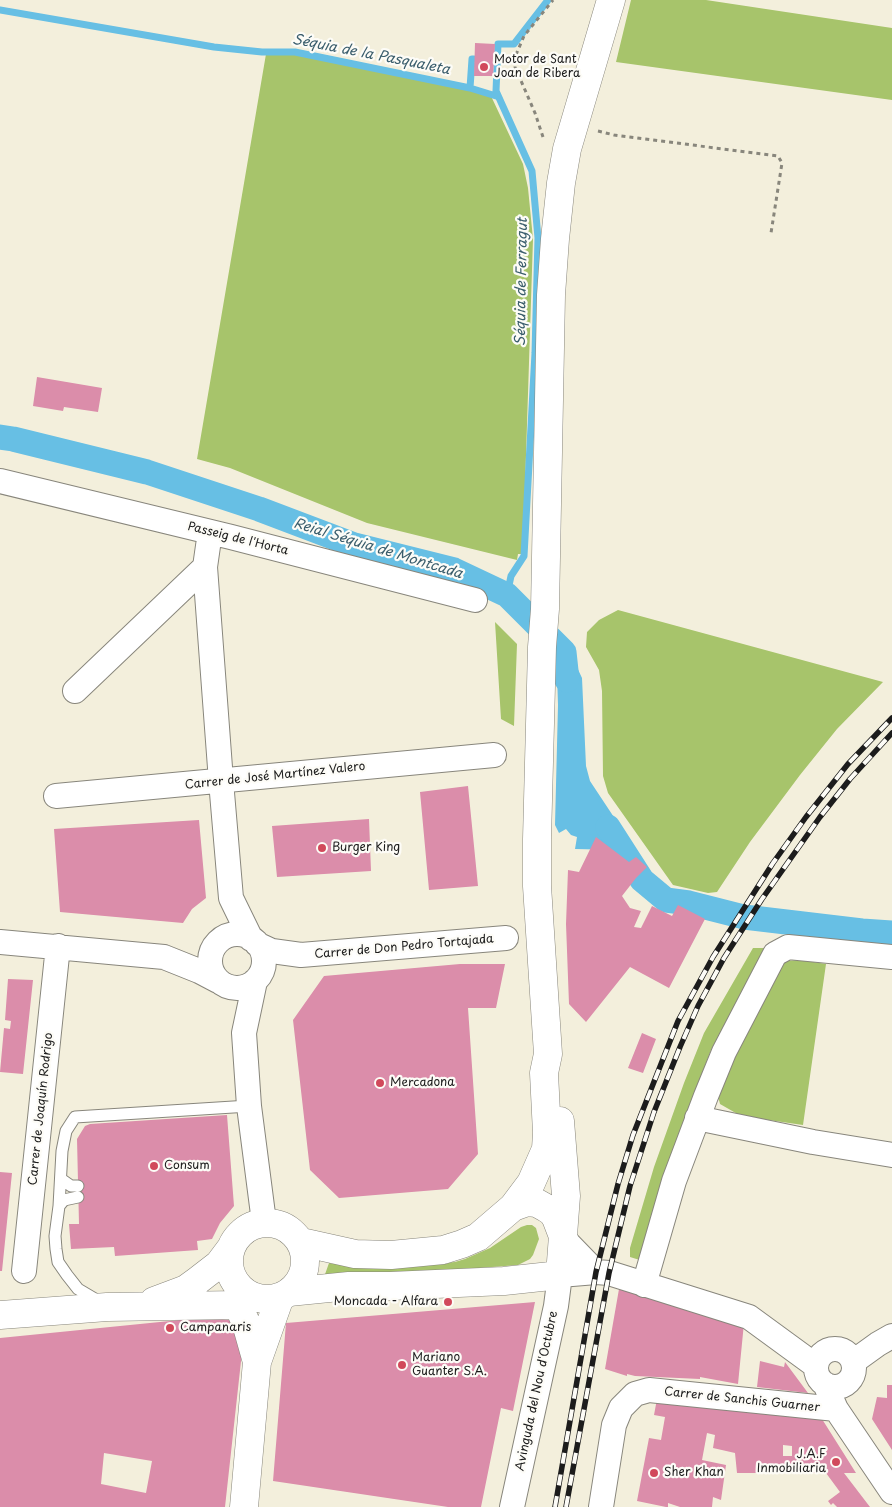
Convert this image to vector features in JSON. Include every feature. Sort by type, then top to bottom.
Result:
[{"type":"street","points":[[301,1242],[337,1251],[391,1255],[443,1250],[478,1237],[513,1207],[531,1183],[546,1149],[544,1073],[548,1054],[538,886],[551,295],[561,184],[574,124],[611,0]]},
{"type":"street","name":"Passeig de l'Horta","points":[[0,481],[210,532],[475,600]]},
{"type":"street","points":[[210,532],[205,567],[231,898],[254,941],[262,950],[263,958],[244,1033],[249,1106],[264,1222]]},
{"type":"street","points":[[75,691],[205,567]]},
{"type":"street","name":"Carrer de José Martínez Valero","points":[[56,796],[494,755]]},
{"type":"street","points":[[231,898],[227,910],[225,928],[211,952],[210,968],[222,983],[244,1033]]},
{"type":"street","points":[[164,957],[203,951],[236,934],[254,941]]},
{"type":"street","name":"Carrer de Don Pedro Tortajada","points":[[254,941],[272,951],[301,955],[506,938]]},
{"type":"street","points":[[0,942],[164,957],[199,971],[222,983],[240,988],[258,977]]},
{"type":"street","name":"Carrer de Joaquín Rodrigo","points":[[24,1272],[58,946]]},
{"type":"street","points":[[644,1284],[674,1181],[697,1118],[724,1052],[775,954],[788,947],[892,957]]},
{"type":"street","name":"Carrer de Don Pedro Tortajada","points":[[258,977],[269,968],[301,955]]},
{"type":"street","points":[[548,1054],[556,1072],[566,1196],[560,1275]]},
{"type":"street","points":[[697,1118],[813,1142],[892,1155]]},
{"type":"street","points":[[513,1207],[526,1202],[537,1203],[552,1212],[564,1239],[596,1272]]},
{"type":"street","points":[[139,1306],[186,1289],[219,1264],[236,1238],[253,1225],[264,1222],[275,1223],[286,1227],[301,1242],[306,1264],[303,1275],[297,1284],[279,1296],[257,1362],[244,1507]]},
{"type":"street","points":[[231,1248],[228,1259],[230,1270],[257,1362]]},
{"type":"street","points":[[239,1303],[242,1289],[250,1295],[279,1296],[349,1286],[504,1281],[596,1272],[609,1273],[749,1317],[820,1375],[836,1409],[892,1492]]},
{"type":"street","name":"Avinguda del Nou d'Octubre","points":[[512,1507],[556,1306],[560,1275]]},
{"type":"street","points":[[0,1315],[107,1307],[239,1303]]},
{"type":"street","points":[[820,1375],[822,1354],[827,1350],[833,1349],[846,1352],[853,1362],[892,1336]]},
{"type":"street","name":"Carrer de Sanchis Guarner","points":[[601,1507],[614,1425],[621,1408],[635,1394],[649,1390],[836,1409]]},
{"type":"lane","points":[[107,1307],[78,1289],[58,1262],[55,1236],[59,1206],[62,1151],[66,1131],[75,1117],[249,1106]]},
{"type":"lane","points":[[59,1206],[64,1200],[78,1192],[61,1179]]},
{"type":"path","points":[[543,138],[536,113],[515,67],[515,56],[524,36],[553,0]]},
{"type":"path","points":[[574,124],[614,135],[778,156],[782,163],[771,233]]},
{"type":"green space","points":[[631,0],[706,0],[892,28],[892,100],[616,62]]},
{"type":"green space","points":[[266,54],[297,55],[461,88],[491,96],[523,164],[528,188],[533,239],[523,548],[522,554],[518,554],[517,560],[367,523],[230,468],[197,459]]},
{"type":"green space","points":[[618,610],[883,682],[837,729],[800,775],[750,842],[717,892],[708,893],[673,885],[608,793],[603,776],[602,691],[599,670],[586,647],[587,632],[599,620]]},
{"type":"green space","points":[[495,622],[517,644],[514,726],[501,719]]},
{"type":"green space","points":[[753,948],[767,948],[711,1050],[687,1112],[643,1261],[630,1257],[630,1248],[654,1167],[684,1083],[704,1033]]},
{"type":"green space","points":[[801,960],[826,964],[803,1125],[741,1116],[720,1104],[717,1092],[783,961]]},
{"type":"green space","points":[[527,1225],[532,1225],[536,1228],[539,1239],[530,1259],[518,1265],[323,1280],[329,1263],[363,1268],[455,1262],[490,1248]]},
{"type":"water","points":[[562,641],[568,648],[582,678],[586,766],[590,781],[635,849],[627,855],[620,850],[575,849],[577,837],[571,835],[566,829],[559,833],[555,825],[557,674],[561,658],[558,655]]},
{"type":"building","name":"Motor de Sant Joan de Ribera","points":[[475,43],[495,44],[493,76],[474,76]]},
{"type":"building","points":[[37,377],[102,388],[98,412],[64,407],[63,411],[33,406]]},
{"type":"building","points":[[468,786],[478,886],[429,890],[420,792]]},
{"type":"building","name":"Burger King","points":[[369,819],[371,871],[277,877],[272,826]]},
{"type":"building","points":[[199,820],[206,898],[192,909],[183,923],[60,912],[54,829]]},
{"type":"building","points":[[596,837],[629,862],[636,857],[647,867],[622,896],[630,908],[641,911],[634,927],[641,928],[652,906],[672,916],[678,905],[705,919],[669,988],[630,967],[586,1022],[569,1004],[566,924],[568,870],[579,872]]},
{"type":"building","points":[[460,964],[505,964],[496,1008],[468,1008],[478,1154],[448,1189],[339,1198],[310,1170],[293,1020],[324,976]]},
{"type":"building","points":[[8,979],[33,980],[23,1074],[0,1072],[4,1028],[10,1029],[11,1021],[5,1020]]},
{"type":"building","points":[[642,1033],[656,1039],[643,1073],[628,1068]]},
{"type":"building","name":"Consum","points":[[227,1115],[234,1206],[220,1223],[212,1239],[197,1241],[198,1250],[115,1256],[114,1247],[71,1249],[69,1224],[79,1224],[77,1139],[85,1126],[90,1124]]},
{"type":"building","points":[[0,1172],[12,1173],[2,1271],[0,1271]]},
{"type":"building","points":[[619,1289],[744,1323],[738,1384],[700,1377],[700,1379],[627,1374],[627,1376],[605,1369]]},
{"type":"building","name":"Mariano Guanter S.A.","points":[[535,1302],[513,1411],[501,1408],[481,1507],[448,1507],[273,1481],[286,1323]]},
{"type":"building","points":[[210,1317],[229,1320],[235,1325],[243,1343],[225,1507],[0,1507],[0,1338]],"holes":[[[104,1453],[152,1461],[146,1493],[101,1484]]]},
{"type":"building","points":[[760,1361],[784,1367],[785,1362],[808,1393],[757,1387]]},
{"type":"building","points":[[887,1385],[892,1385],[892,1450],[872,1419],[877,1397],[887,1398]]},
{"type":"building","points":[[657,1399],[822,1419],[856,1473],[844,1473],[870,1507],[837,1507],[833,1503],[831,1505],[828,1501],[840,1492],[826,1473],[737,1473],[735,1453],[713,1448],[715,1435],[707,1433],[702,1460],[726,1465],[721,1500],[713,1497],[712,1507],[680,1507],[668,1503],[668,1507],[666,1507],[637,1501],[649,1438],[661,1440],[665,1417],[654,1415]],"holes":[[[783,1445],[792,1446],[792,1456],[783,1456]]]},
{"type":"waterway","name":"Séquia de Ferragut","points":[[507,595],[511,576],[524,556],[535,353],[538,238],[532,171],[496,91],[498,44],[514,44],[548,0]]},
{"type":"waterway","name":"Séquia de la Pasqualeta","points":[[0,10],[214,47],[262,52],[295,52],[470,88],[472,59],[474,59]]},
{"type":"waterway","points":[[470,88],[496,96]]},
{"type":"waterway","name":"Reial Séquia de Montcada","points":[[0,437],[147,472],[259,509],[354,545],[454,570],[507,595],[564,652],[567,680]]},
{"type":"waterway","name":"Reial Séquia de Montcada","points":[[608,827],[642,880],[666,900],[689,903],[744,917],[892,933]]},
{"type":"railway","points":[[555,1507],[596,1272],[618,1184],[633,1135],[678,1021],[713,957],[773,863],[848,764],[892,718]]},
{"type":"railway","points":[[566,1507],[609,1273],[630,1186],[654,1112],[680,1047],[698,1006],[724,958],[762,899],[820,817],[850,779],[892,733]]},
{"type":"place","name":"Motor de Sant Joan de Ribera","points":[[484,67]]},
{"type":"place","name":"Burger King","points":[[322,848]]},
{"type":"place","name":"Mercadona","points":[[380,1083]]},
{"type":"place","name":"Consum","points":[[154,1166]]},
{"type":"place","name":"Moncada - Alfara","points":[[448,1302]]},
{"type":"place","name":"Campanaris","points":[[170,1328]]},
{"type":"place","name":"Mariano Guanter S.A.","points":[[402,1365]]},
{"type":"place","name":"J.A.F Inmobiliaria","points":[[836,1462]]},
{"type":"place","name":"Sher Khan","points":[[654,1473]]}]
